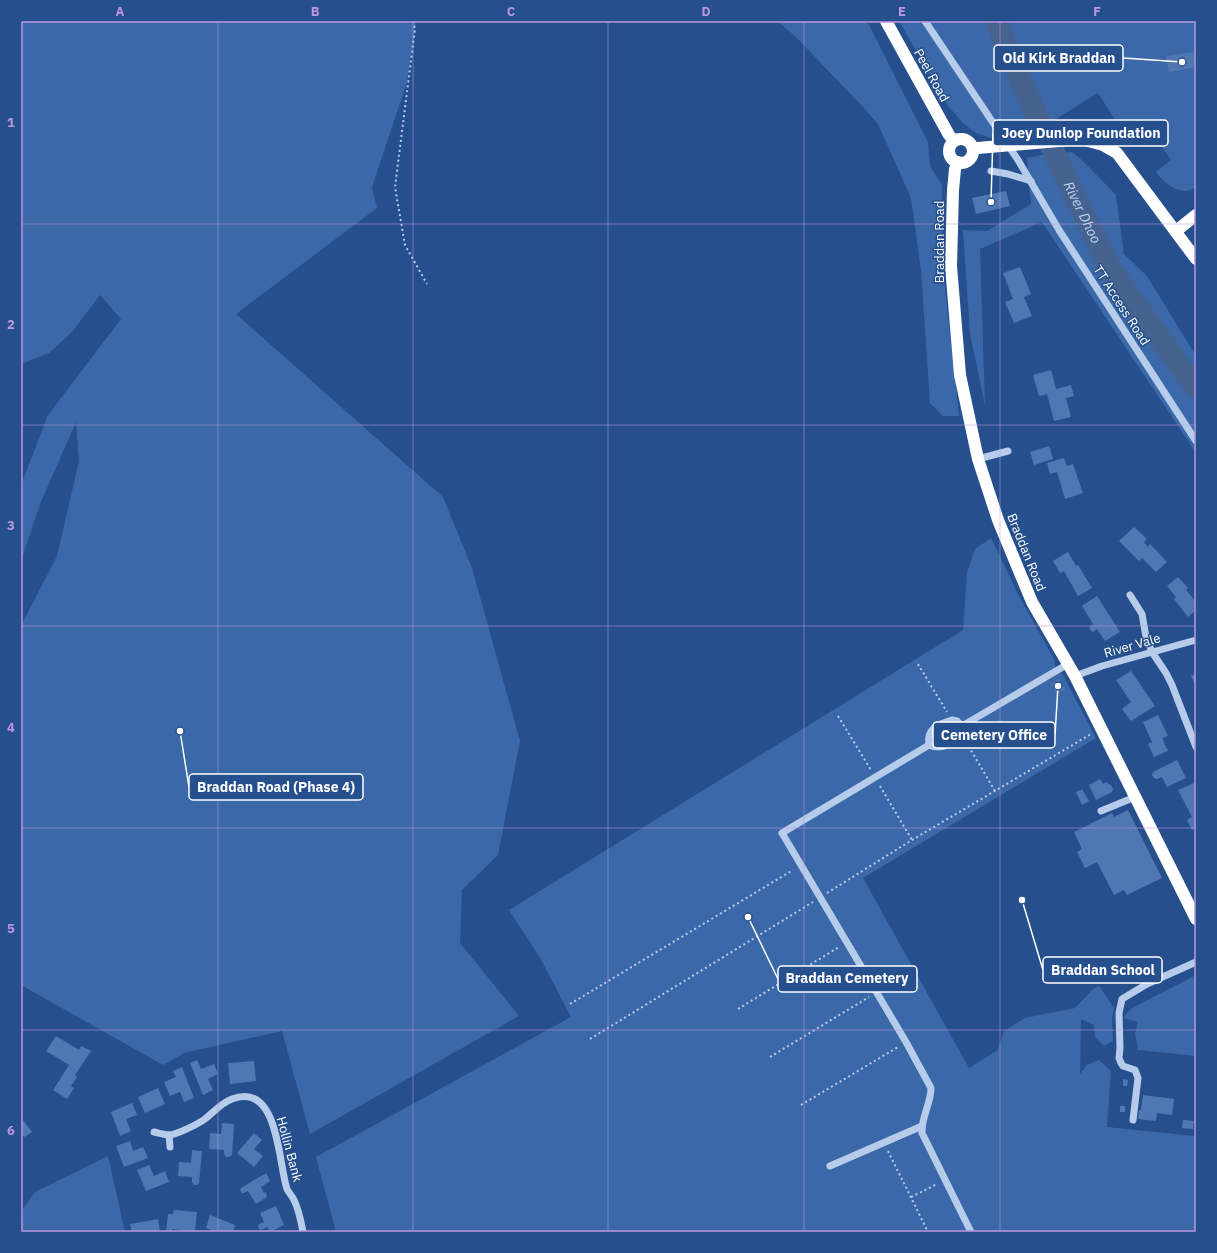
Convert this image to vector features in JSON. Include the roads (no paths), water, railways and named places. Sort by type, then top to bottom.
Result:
[{"type":"highway","name":"Peel Road","points":[[886,21],[949,135],[954,141]]},
{"type":"highway","points":[[975,148],[969,159],[964,162],[958,162],[953,159],[949,150],[954,141],[960,139],[966,140],[975,148],[1081,139],[1103,145],[1117,154],[1196,259]]},
{"type":"highway","name":"Braddan Road","points":[[958,162],[955,169],[951,266],[960,375],[978,459],[998,520],[1032,602],[1075,676],[1196,919]]},
{"type":"highway","points":[[1176,231],[1196,215]]},
{"type":"street","name":"TT Access Road","points":[[925,21],[1018,160],[1059,230],[1196,441]]},
{"type":"street","points":[[991,171],[1008,174],[1031,181]]},
{"type":"street","points":[[978,459],[1008,451]]},
{"type":"street","points":[[1130,595],[1142,614],[1146,637],[1152,652],[1172,685],[1196,747]]},
{"type":"street","name":"River Vale","points":[[1075,676],[1102,666],[1196,640]]},
{"type":"street","points":[[971,1232],[922,1133],[923,1119],[931,1097],[931,1088],[906,1042],[782,834],[929,746],[941,748],[957,740],[962,730],[1068,664]]},
{"type":"street","points":[[929,746],[927,738],[931,730],[944,723],[957,720],[962,730]]},
{"type":"street","points":[[1101,811],[1134,797]]},
{"type":"street","points":[[1133,1120],[1138,1078],[1135,1070],[1123,1066],[1119,1058],[1119,1013],[1122,999],[1146,984],[1196,962]]},
{"type":"street","name":"Hollin Bank","points":[[170,1135],[196,1125],[221,1105],[232,1099],[245,1096],[252,1097],[260,1102],[266,1110],[272,1124],[288,1189],[301,1220],[303,1232]]},
{"type":"street","points":[[830,1166],[922,1126]]},
{"type":"street","points":[[154,1132],[170,1135],[170,1148]]},
{"type":"waterway","name":"River Dhoo","points":[[996,21],[1019,77],[1072,191],[1111,270],[1196,388]]},
{"type":"place","name":"Old Kirk Braddan","points":[[1182,62]]},
{"type":"place","name":"Joey Dunlop Foundation","points":[[991,202]]},
{"type":"place","name":"Cemetery Office","points":[[1058,686]]},
{"type":"place","name":"Braddan Road (Phase 4)","points":[[180,731]]},
{"type":"place","name":"Braddan School","points":[[1022,900]]},
{"type":"place","name":"Braddan Cemetery","points":[[748,917]]}]
